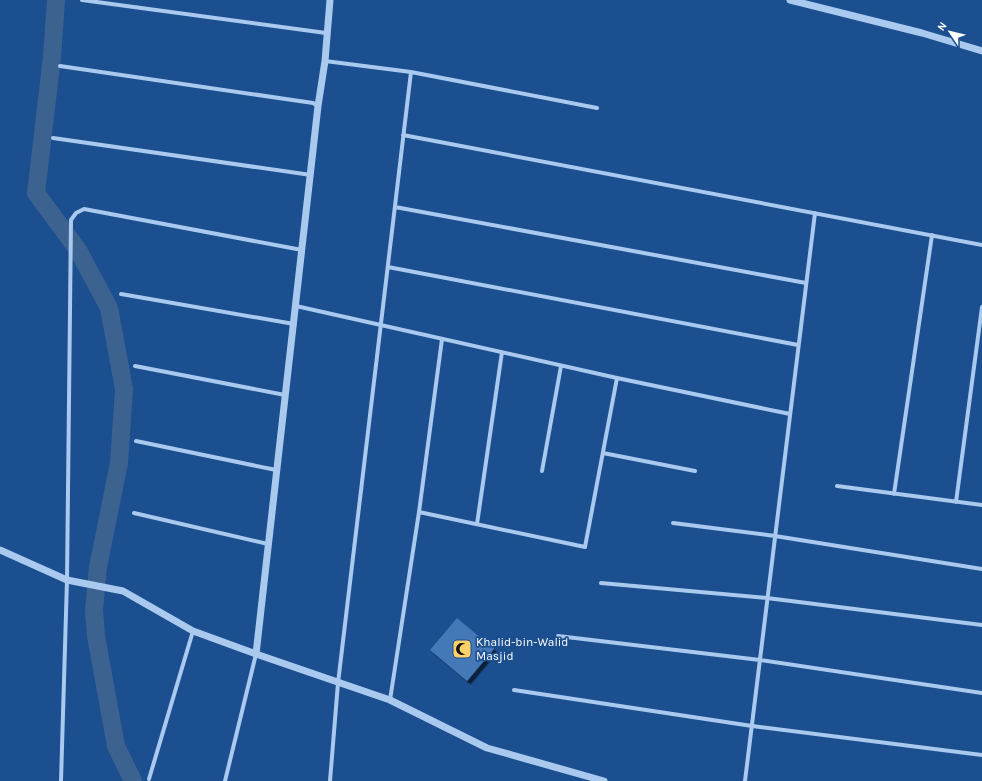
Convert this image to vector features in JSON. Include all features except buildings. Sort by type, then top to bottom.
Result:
[{"type":"street","points":[[82,0],[326,33]]},
{"type":"street","points":[[225,781],[256,654],[318,106],[325,62],[326,33],[330,0]]},
{"type":"street","points":[[790,0],[922,33],[982,51]]},
{"type":"street","points":[[325,62],[411,72],[597,108]]},
{"type":"street","points":[[60,66],[306,102],[318,106]]},
{"type":"street","points":[[330,781],[338,683],[411,72]]},
{"type":"street","points":[[403,135],[982,245]]},
{"type":"street","points":[[53,138],[311,175]]},
{"type":"street","points":[[395,207],[806,283]]},
{"type":"street","points":[[61,781],[67,580],[71,220],[76,213],[84,209],[302,250]]},
{"type":"street","points":[[745,781],[815,213]]},
{"type":"street","points":[[894,494],[932,235]]},
{"type":"street","points":[[388,267],[798,345]]},
{"type":"street","points":[[121,294],[294,324]]},
{"type":"street","points":[[296,306],[560,366],[790,414]]},
{"type":"street","points":[[956,502],[982,307]]},
{"type":"street","points":[[390,700],[419,512],[442,339]]},
{"type":"street","points":[[477,524],[502,352]]},
{"type":"street","points":[[135,366],[285,395]]},
{"type":"street","points":[[542,471],[560,366]]},
{"type":"street","points":[[419,512],[585,547],[618,378]]},
{"type":"street","points":[[136,441],[276,470]]},
{"type":"street","points":[[603,453],[695,471]]},
{"type":"street","points":[[837,486],[982,505]]},
{"type":"street","points":[[134,513],[268,544]]},
{"type":"street","points":[[674,523],[775,536],[982,569]]},
{"type":"street","points":[[0,550],[67,580],[123,591],[193,631],[390,700],[486,748],[604,781]]},
{"type":"street","points":[[601,583],[767,598],[982,625]]},
{"type":"street","points":[[149,779],[193,631]]},
{"type":"street","points":[[558,636],[760,660],[982,693]]},
{"type":"street","points":[[514,690],[752,726],[982,755]]},
{"type":"waterway","points":[[56,0],[52,57],[36,193],[78,250],[109,308],[124,389],[119,463],[98,567],[94,610],[96,636],[116,746],[133,781]]},
{"type":"place","name":"Khalid-bin-Walid Masjid","points":[[462,649]]}]
